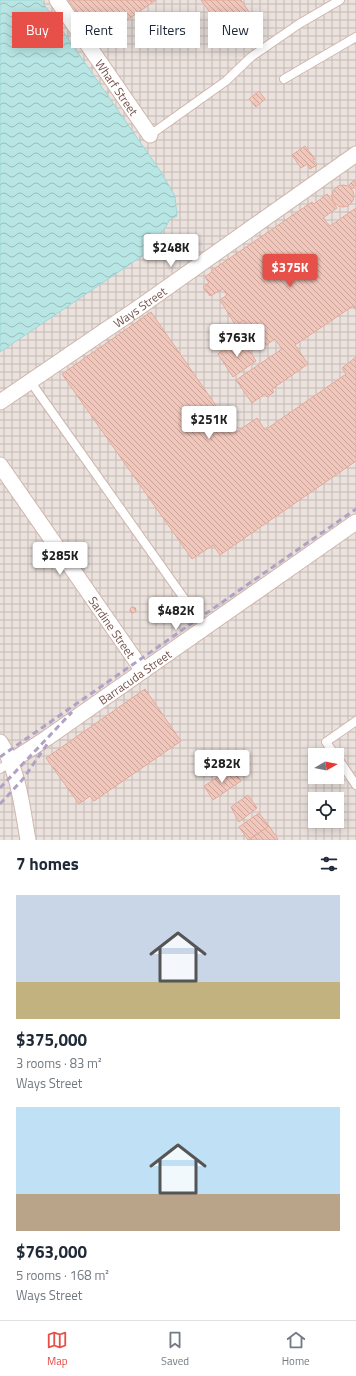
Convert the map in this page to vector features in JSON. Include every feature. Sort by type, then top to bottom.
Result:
[{"type":"street","name":"Wharf Street","points":[[57,0],[150,135]]},
{"type":"street","name":"Ways Street","points":[[0,402],[141,306],[356,154]]},
{"type":"street","name":"Sardine Street","points":[[0,465],[143,671]]},
{"type":"street","name":"Barracuda Street","points":[[5,766],[356,522]]},
{"type":"street","points":[[0,742],[6,752],[5,766],[18,784],[28,840]]},
{"type":"lane","points":[[150,135],[226,81],[251,57],[299,24],[340,0]]},
{"type":"lane","points":[[284,79],[356,38]]},
{"type":"lane","points":[[30,381],[204,628]]},
{"type":"lane","points":[[330,748],[326,742],[356,721]]},
{"type":"lane","points":[[344,768],[356,785]]},
{"type":"shaded area","points":[[0,0],[356,0],[356,840],[0,840]]},
{"type":"water","points":[[0,0],[41,0],[49,12],[12,12],[12,48],[63,48],[63,32],[71,43],[71,48],[74,48],[161,172],[175,196],[177,216],[169,220],[160,236],[160,244],[0,352]]},
{"type":"building","points":[[156,0],[139,12],[135,12],[135,15],[127,20],[127,12],[77,12],[69,1]]},
{"type":"building","points":[[201,0],[241,0],[249,12],[210,12]]},
{"type":"building","points":[[259,91],[265,99],[256,107],[249,99]]},
{"type":"building","points":[[305,146],[315,159],[313,160],[317,165],[310,169],[307,164],[301,168],[292,155]]},
{"type":"building","points":[[354,180],[356,185],[352,189],[349,185]]},
{"type":"building","points":[[343,185],[351,188],[354,196],[351,204],[343,207],[335,204],[332,196],[335,188]]},
{"type":"building","points":[[327,194],[337,208],[323,218],[330,226],[356,208],[356,310],[353,306],[295,345],[308,364],[272,389],[274,392],[267,397],[265,394],[252,403],[236,380],[282,349],[275,339],[263,347],[244,320],[236,326],[220,300],[227,295],[223,289],[210,296],[203,287],[209,283],[205,277],[212,272],[211,271],[312,202],[314,204]]},
{"type":"building","points":[[151,312],[235,433],[257,418],[265,430],[346,374],[342,368],[356,357],[356,461],[220,555],[213,545],[192,559],[62,374]]},
{"type":"building","points":[[241,338],[256,361],[233,377],[218,354]]},
{"type":"building","points":[[133,607],[136,610],[133,613],[130,610]]},
{"type":"building","points":[[145,689],[181,741],[94,801],[90,796],[79,804],[46,758]]},
{"type":"building","points":[[232,768],[241,781],[213,800],[204,786]]},
{"type":"building","points":[[248,795],[257,808],[239,822],[231,807]]},
{"type":"building","points":[[259,813],[269,826],[248,840],[239,827]]},
{"type":"building","points":[[269,826],[278,839],[277,840],[249,840]]},
{"type":"railway","points":[[0,757],[356,509]]},
{"type":"railway","points":[[0,788],[72,712]]},
{"type":"railway","points":[[0,804],[23,779],[48,743]]}]
